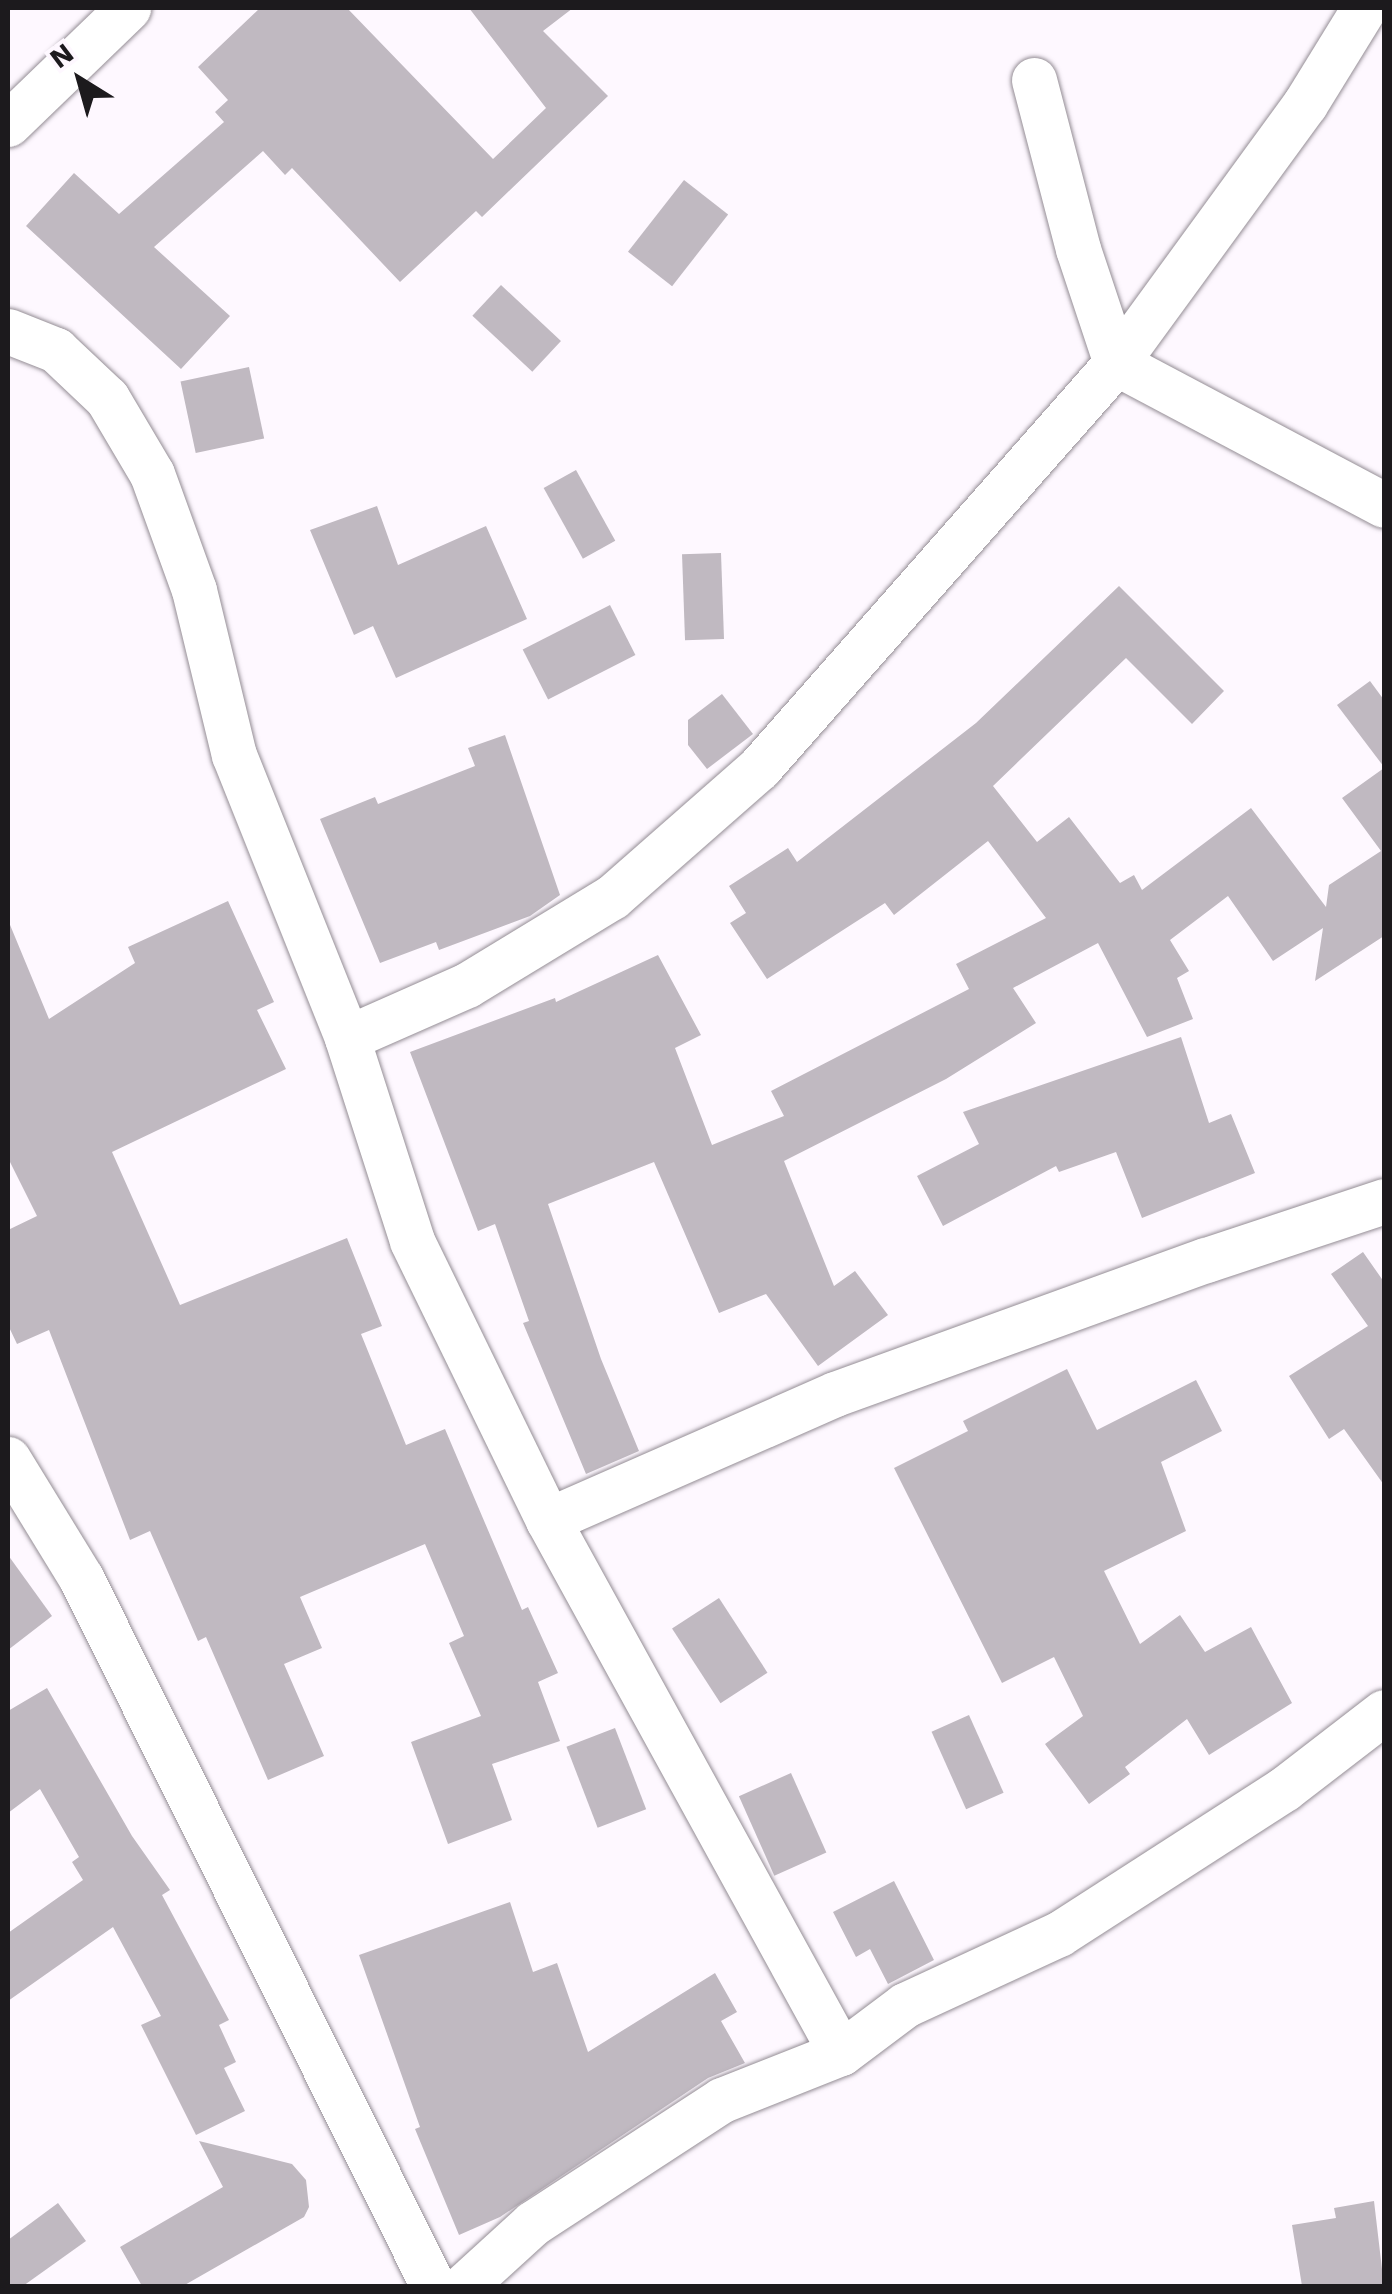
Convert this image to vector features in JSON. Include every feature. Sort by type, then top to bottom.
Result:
[{"type":"street","points":[[8,124],[128,8]]},
{"type":"street","points":[[347,1038],[467,985],[612,897],[759,768],[1116,363],[1305,104],[1364,8]]},
{"type":"street","points":[[1034,80],[1078,249],[1116,363],[1384,505]]},
{"type":"street","points":[[10,324],[56,350],[106,398],[152,474],[194,590],[234,755],[347,1038],[412,1241],[548,1520],[841,2054]]},
{"type":"street","points":[[548,1520],[836,1394],[1206,1260],[1384,1201]]},
{"type":"street","points":[[8,1459],[81,1578],[433,2286]]},
{"type":"street","points":[[464,2286],[534,2223],[722,2100],[841,2054],[905,2005],[1059,1934],[1284,1790],[1384,1712]]},
{"type":"building","points":[[260,8],[347,8],[493,159],[546,108],[469,8],[573,8],[543,31],[608,96],[482,217],[476,211],[400,282],[292,168],[285,175],[263,151],[154,247],[230,316],[181,369],[26,226],[74,173],[119,214],[224,122],[215,112],[228,100],[198,67]]},
{"type":"building","points":[[684,180],[728,214],[672,286],[628,252]]},
{"type":"building","points":[[501,285],[561,341],[532,372],[472,316]]},
{"type":"building","points":[[249,367],[264,438],[196,453],[181,382]]},
{"type":"building","points":[[576,470],[615,541],[583,559],[544,488]]},
{"type":"building","points":[[377,506],[398,565],[486,526],[527,619],[396,678],[373,626],[354,635],[310,530]]},
{"type":"building","points":[[721,553],[724,639],[685,640],[682,554]]},
{"type":"building","points":[[1119,586],[1224,691],[1192,724],[1126,658],[993,786],[1037,842],[1069,817],[1120,883],[1134,875],[1142,890],[1251,808],[1326,907],[1329,885],[1381,851],[1342,798],[1384,768],[1384,936],[1315,981],[1323,928],[1273,961],[1228,896],[1170,940],[1189,971],[1177,978],[1193,1019],[1147,1037],[1098,943],[1013,988],[1036,1023],[946,1079],[784,1161],[834,1286],[855,1271],[888,1315],[818,1366],[766,1294],[719,1313],[654,1162],[548,1204],[601,1359],[639,1451],[586,1474],[523,1323],[529,1321],[495,1224],[478,1231],[410,1052],[555,998],[556,1002],[658,955],[701,1035],[675,1048],[712,1145],[784,1116],[771,1091],[969,989],[956,964],[1046,918],[988,841],[894,915],[885,903],[767,979],[730,923],[746,913],[729,886],[788,848],[797,862],[976,723]]},
{"type":"building","points":[[610,605],[635,655],[548,699],[523,649]]},
{"type":"building","points":[[1370,681],[1384,700],[1384,767],[1337,705]]},
{"type":"building","points":[[722,694],[753,734],[707,769],[688,745],[688,720]]},
{"type":"building","points":[[505,735],[560,895],[530,916],[439,950],[436,942],[380,963],[320,819],[375,797],[378,804],[475,766],[468,748]]},
{"type":"building","points":[[228,901],[274,1002],[257,1010],[286,1069],[112,1152],[180,1305],[347,1238],[382,1326],[361,1334],[406,1445],[445,1429],[522,1610],[528,1607],[558,1673],[538,1682],[560,1741],[492,1764],[512,1820],[448,1844],[411,1742],[481,1716],[449,1643],[464,1636],[425,1544],[300,1597],[322,1648],[284,1664],[324,1756],[268,1780],[206,1637],[198,1641],[150,1531],[130,1540],[49,1330],[17,1344],[8,1325],[8,1230],[37,1216],[8,1158],[8,920],[49,1019],[135,963],[128,947]]},
{"type":"building","points":[[1181,1037],[1209,1123],[1231,1114],[1255,1173],[1142,1218],[1116,1152],[1059,1172],[1056,1166],[943,1226],[917,1176],[979,1144],[963,1112]]},
{"type":"building","points":[[1363,1252],[1384,1282],[1384,1485],[1344,1429],[1329,1439],[1289,1376],[1368,1326],[1331,1274]]},
{"type":"building","points":[[1067,1369],[1097,1430],[1196,1380],[1222,1431],[1161,1462],[1186,1531],[1104,1571],[1140,1644],[1180,1615],[1205,1652],[1251,1627],[1292,1703],[1209,1755],[1187,1719],[1125,1767],[1130,1774],[1089,1804],[1045,1744],[1083,1716],[1054,1657],[1002,1683],[894,1468],[968,1431],[963,1421]]},
{"type":"building","points":[[8,1555],[52,1616],[8,1650]]},
{"type":"building","points":[[719,1598],[767,1673],[721,1703],[672,1628]]},
{"type":"building","points":[[47,1688],[132,1836],[170,1890],[162,1895],[229,2020],[219,2025],[236,2062],[224,2068],[245,2111],[196,2135],[141,2025],[161,2016],[113,1927],[8,2001],[8,1933],[83,1880],[72,1862],[79,1857],[40,1789],[8,1813],[8,1711]]},
{"type":"building","points":[[969,1715],[1004,1793],[966,1809],[932,1732]]},
{"type":"building","points":[[615,1728],[646,1809],[598,1828],[566,1747]]},
{"type":"building","points":[[791,1773],[826,1852],[774,1876],[739,1796]]},
{"type":"building","points":[[894,1881],[934,1960],[888,1984],[870,1949],[856,1957],[833,1912]]},
{"type":"building","points":[[510,1902],[533,1972],[557,1963],[588,2052],[715,1973],[737,2012],[721,2021],[745,2063],[708,2078],[500,2217],[459,2235],[415,2129],[420,2127],[359,1955]]},
{"type":"building","points":[[199,2141],[292,2164],[306,2180],[309,2207],[304,2217],[183,2286],[142,2286],[120,2247],[223,2187]]},
{"type":"building","points":[[1374,2201],[1384,2286],[1302,2286],[1292,2225],[1336,2218],[1334,2208]]},
{"type":"building","points":[[58,2203],[86,2241],[23,2286],[8,2286],[8,2240]]}]
